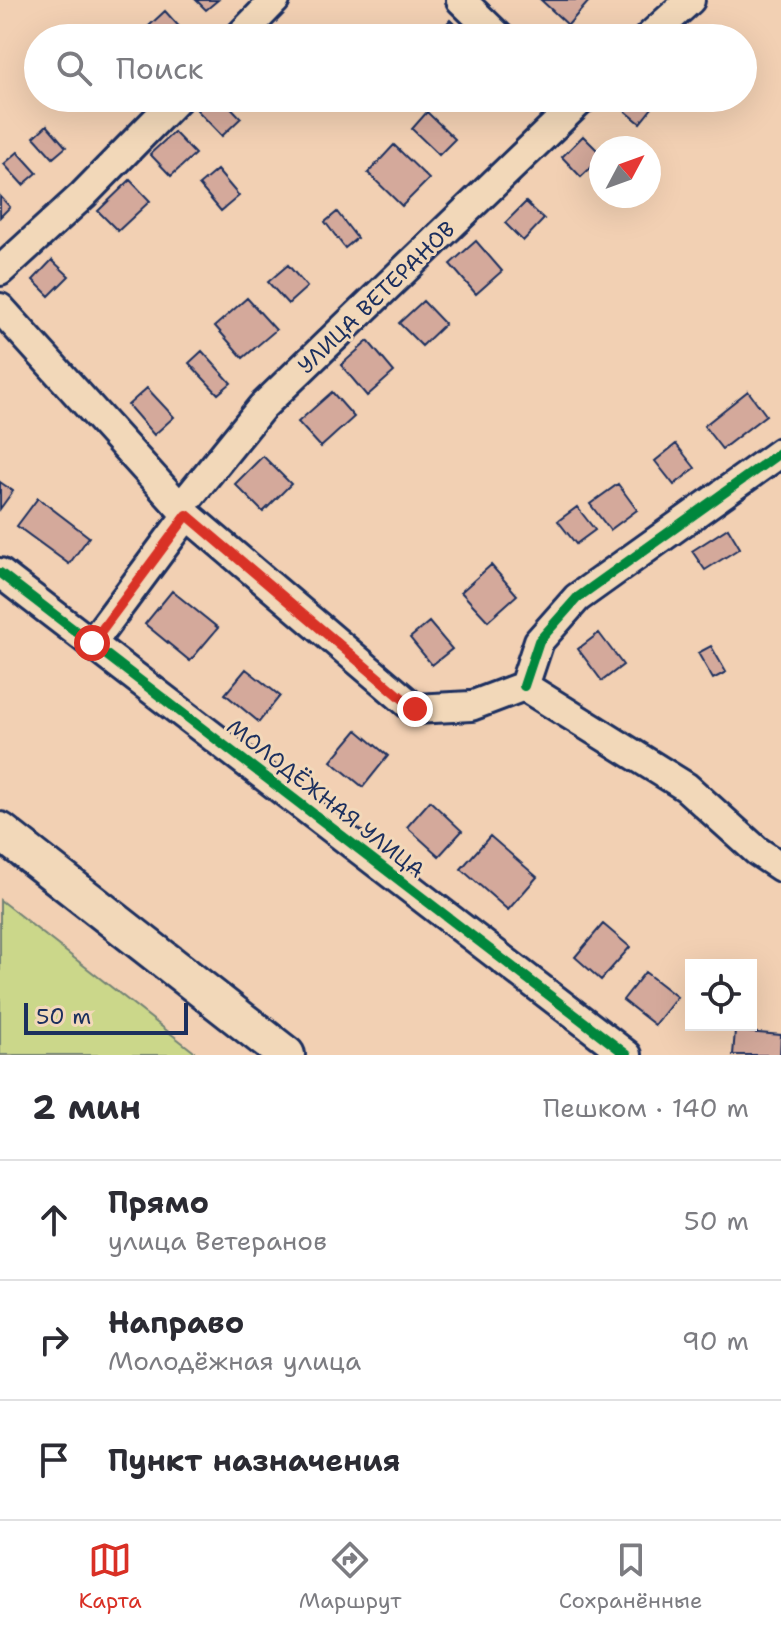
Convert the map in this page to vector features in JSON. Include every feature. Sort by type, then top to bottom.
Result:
[{"type":"main road","points":[[0,831],[286,1055]]},
{"type":"street","points":[[252,24],[275,0]]},
{"type":"street","points":[[461,0],[486,24]]},
{"type":"street","points":[[663,24],[690,0]]},
{"type":"street","points":[[0,271],[83,195],[164,112]]},
{"type":"street","name":"УЛИЦА ВЕТЕРАНОВ","points":[[92,643],[184,511],[262,407],[562,112]]},
{"type":"street","points":[[0,308],[184,511],[415,709],[471,706],[524,686]]},
{"type":"street","points":[[524,686],[539,641],[577,598],[781,452]]},
{"type":"street","name":"МОЛОДЁЖНАЯ УЛИЦА","points":[[0,573],[627,1055]]},
{"type":"street","points":[[524,686],[686,787],[757,851],[781,867]]},
{"type":"green space","points":[[0,900],[198,1055],[0,1055]]},
{"type":"building","points":[[196,0],[218,0],[206,10]]},
{"type":"building","points":[[541,0],[590,0],[567,24]]},
{"type":"building","points":[[165,11],[177,24],[151,24]]},
{"type":"building","points":[[199,112],[235,112],[241,118],[222,136]]},
{"type":"building","points":[[427,112],[455,139],[439,155],[412,129]]},
{"type":"building","points":[[627,112],[649,112],[640,123]]},
{"type":"building","points":[[47,125],[66,147],[53,158],[34,137]]},
{"type":"building","points":[[174,132],[195,154],[171,176],[150,154]]},
{"type":"building","points":[[583,136],[589,142],[589,169],[581,177],[562,157]]},
{"type":"building","points":[[394,145],[429,179],[402,206],[368,173]]},
{"type":"building","points":[[18,152],[37,173],[23,185],[4,164]]},
{"type":"building","points":[[217,170],[239,196],[221,211],[199,185]]},
{"type":"building","points":[[130,180],[150,201],[118,231],[98,211]]},
{"type":"building","points":[[0,196],[10,207],[0,217]]},
{"type":"building","points":[[526,202],[544,219],[523,241],[505,223]]},
{"type":"building","points":[[337,212],[357,238],[345,248],[325,222]]},
{"type":"building","points":[[476,241],[502,271],[476,294],[450,264]]},
{"type":"building","points":[[52,260],[69,276],[49,296],[33,280]]},
{"type":"building","points":[[288,265],[307,287],[288,304],[268,282]]},
{"type":"building","points":[[247,298],[276,330],[243,358],[215,326]]},
{"type":"building","points":[[423,301],[445,324],[422,346],[399,323]]},
{"type":"building","points":[[368,341],[394,372],[367,396],[341,365]]},
{"type":"building","points":[[202,351],[231,383],[218,394],[189,363]]},
{"type":"building","points":[[147,388],[174,417],[154,435],[128,405]]},
{"type":"building","points":[[748,391],[766,415],[722,449],[704,426]]},
{"type":"building","points":[[332,392],[354,417],[321,447],[298,422]]},
{"type":"building","points":[[676,444],[695,468],[674,485],[655,461]]},
{"type":"building","points":[[263,456],[291,484],[263,512],[235,484]]},
{"type":"building","points":[[0,482],[13,491],[0,509]]},
{"type":"building","points":[[618,484],[637,510],[610,530],[590,504]]},
{"type":"building","points":[[38,498],[89,537],[69,564],[17,526]]},
{"type":"building","points":[[577,507],[595,530],[576,544],[558,521]]},
{"type":"building","points":[[728,528],[740,548],[705,570],[692,551]]},
{"type":"building","points":[[491,565],[517,595],[488,621],[461,592]]},
{"type":"building","points":[[172,591],[218,628],[190,661],[145,624]]},
{"type":"building","points":[[429,622],[452,649],[432,665],[410,638]]},
{"type":"building","points":[[599,633],[623,665],[602,681],[578,649]]},
{"type":"building","points":[[711,646],[726,672],[713,679],[698,653]]},
{"type":"building","points":[[246,669],[280,696],[259,722],[225,694]]},
{"type":"building","points":[[357,730],[388,756],[363,787],[331,761]]},
{"type":"building","points":[[430,801],[462,831],[439,856],[407,827]]},
{"type":"building","points":[[490,836],[537,877],[508,910],[461,869]]},
{"type":"building","points":[[603,924],[630,947],[601,980],[575,957]]},
{"type":"building","points":[[645,972],[677,997],[655,1025],[623,1000]]},
{"type":"building","points":[[735,1031],[781,1035],[780,1055],[733,1055]]},
{"type":"cycle path","points":[[524,686],[539,641],[577,598],[781,452]]},
{"type":"cycle path","points":[[0,573],[627,1055]]},
{"type":"route","points":[[92,643],[187,515],[415,709]]}]
